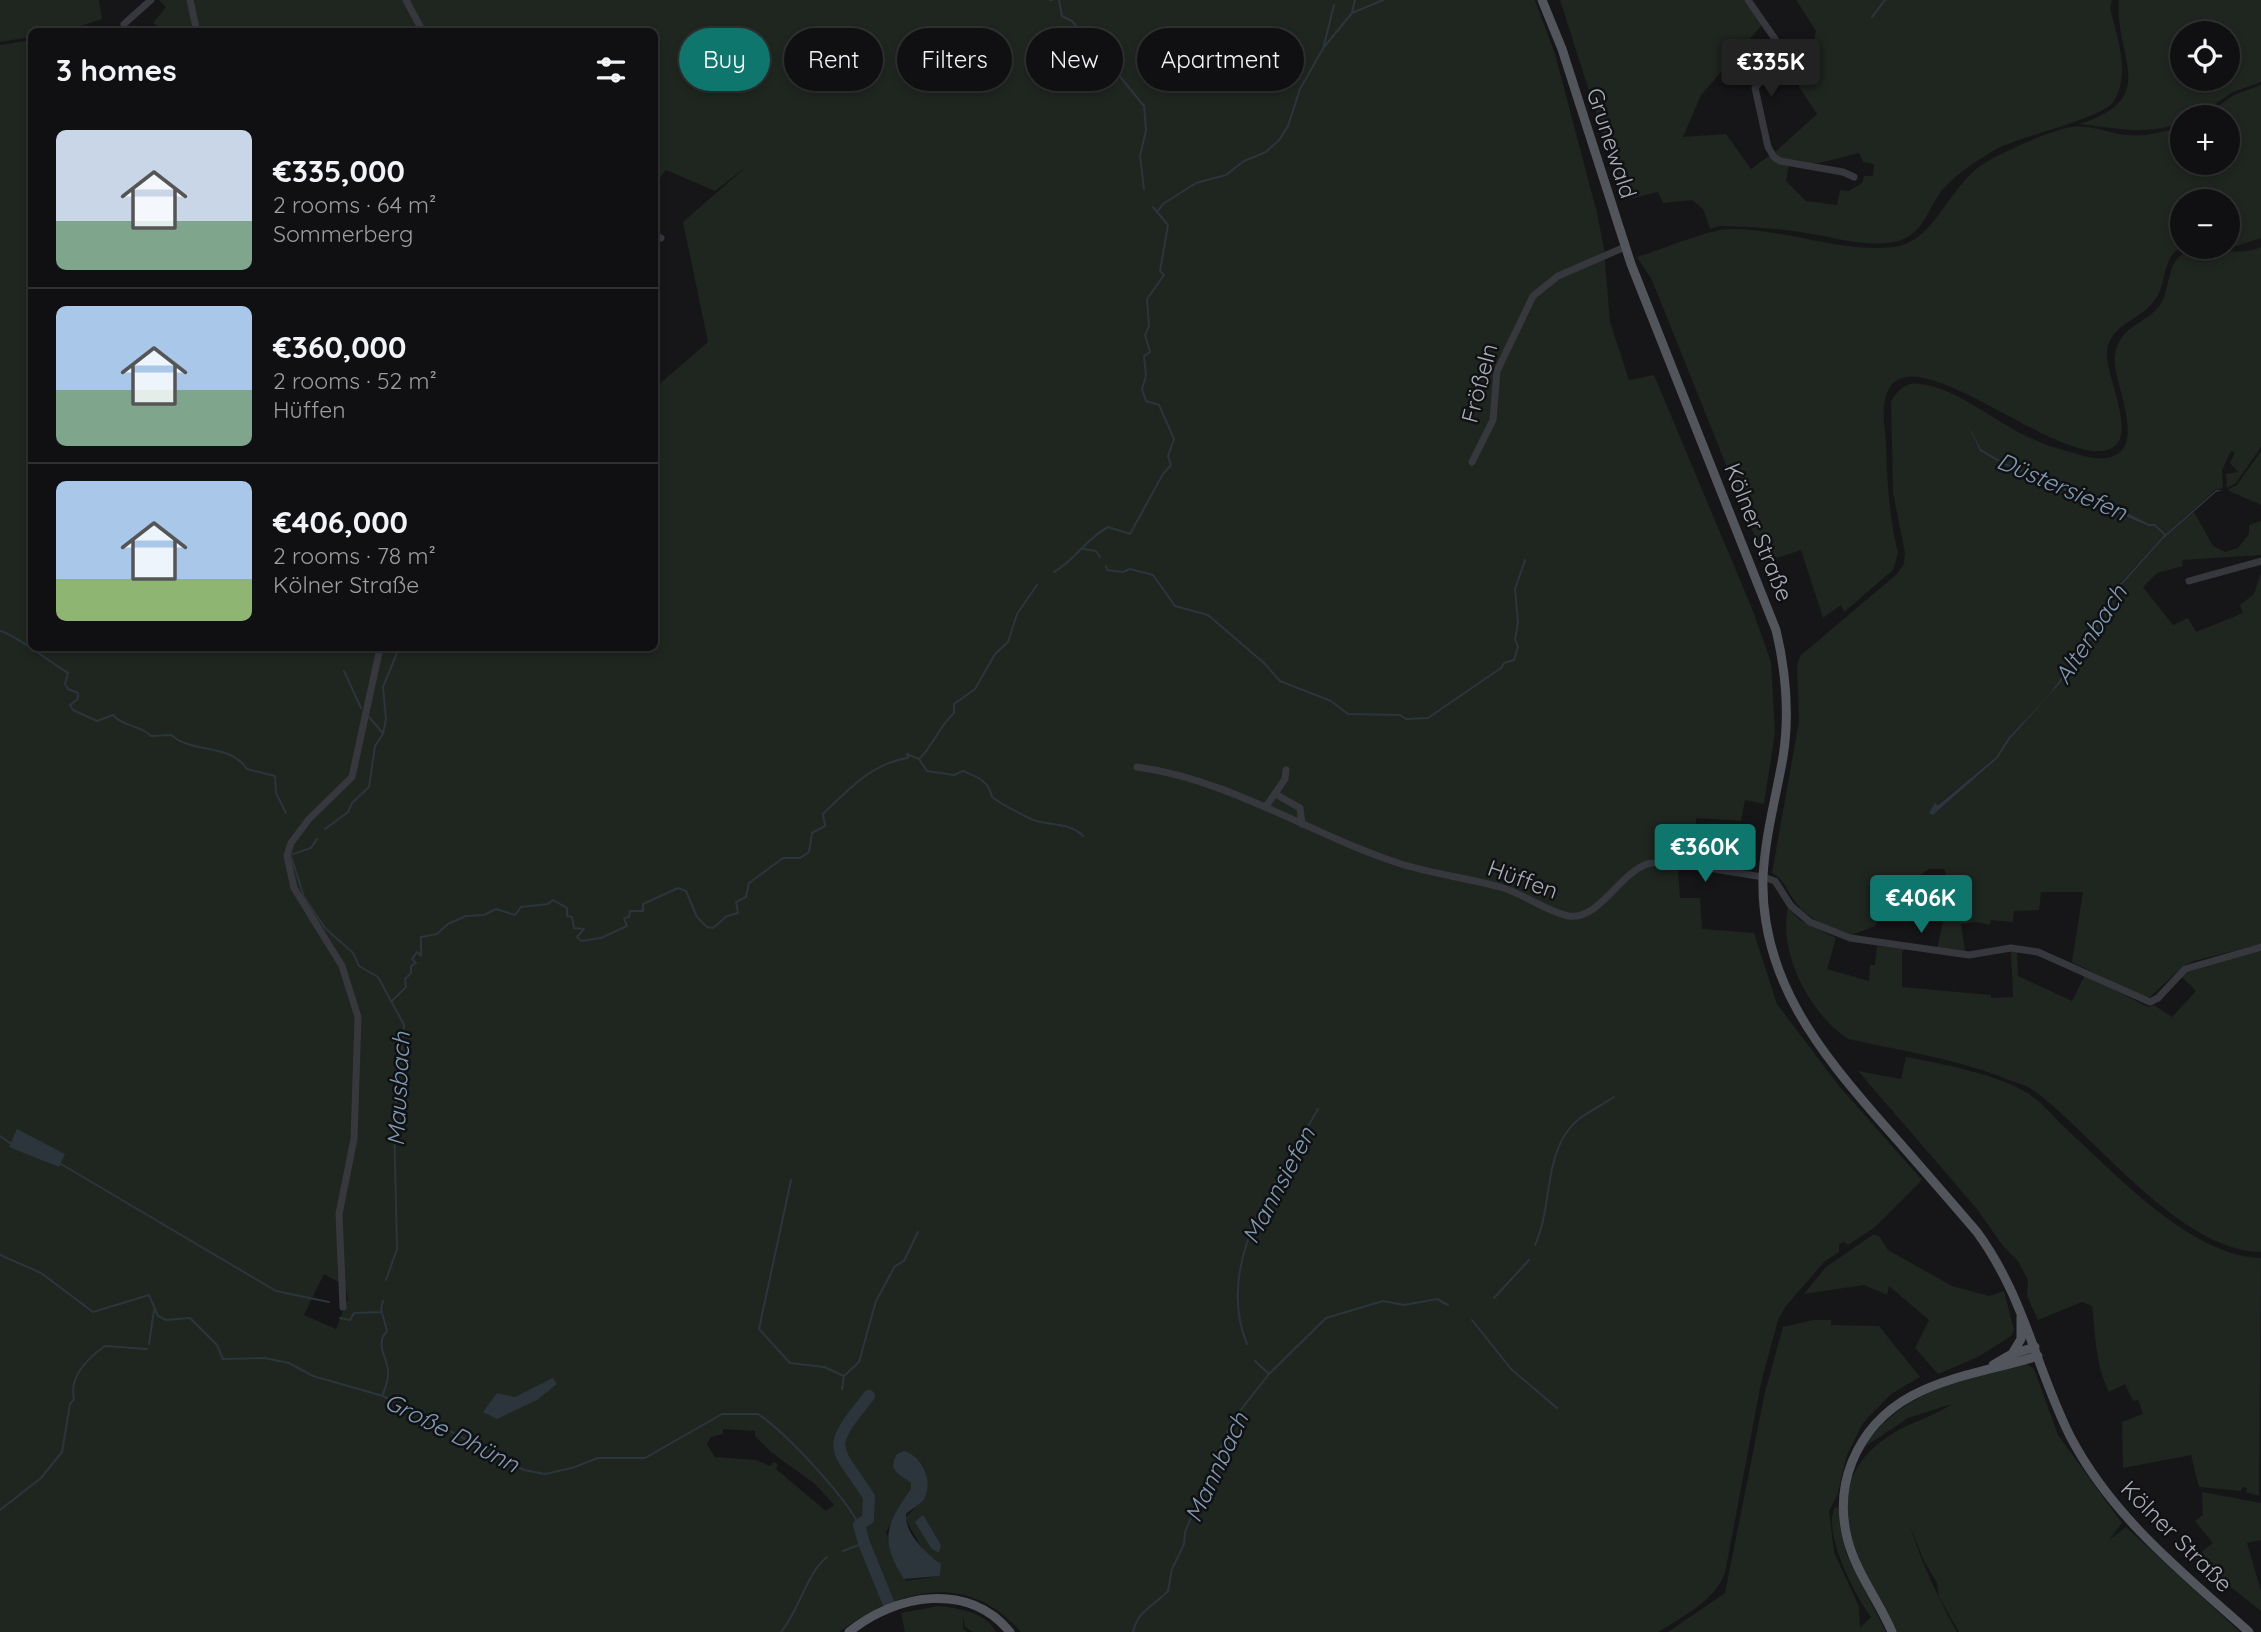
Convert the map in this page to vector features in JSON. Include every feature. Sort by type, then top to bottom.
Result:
[{"type":"main road","name":"Grunewald","points":[[1542,0],[1559,40],[1630,261]]},
{"type":"main road","name":"Kölner Straße","points":[[1630,261],[1765,598],[1779,641],[1787,693],[1786,725],[1763,877],[1768,937],[1789,999],[1826,1058],[1977,1232],[2003,1270],[2021,1308],[2071,1438],[2118,1508],[2147,1540],[2249,1632]]},
{"type":"main road","points":[[2012,1354],[2021,1339],[2021,1308]]},
{"type":"main road","points":[[1991,1366],[2012,1354],[2037,1351]]},
{"type":"main road","points":[[1892,1632],[1855,1563],[1847,1539],[1844,1503],[1851,1466],[1868,1433],[1897,1405],[1928,1389],[2037,1351]]},
{"type":"main road","points":[[849,1632],[895,1605],[939,1598],[981,1608],[999,1619],[1010,1632]]},
{"type":"street","points":[[124,24],[150,0]]},
{"type":"street","points":[[190,0],[196,28]]},
{"type":"street","points":[[407,0],[421,28]]},
{"type":"street","points":[[1748,0],[1782,49],[1779,60],[1755,88],[1770,153],[1780,161],[1843,172],[1854,177]]},
{"type":"street","name":"Frößeln","points":[[1472,462],[1493,421],[1497,372],[1533,296],[1558,276],[1625,247]]},
{"type":"street","points":[[2189,581],[2261,561]]},
{"type":"street","points":[[343,1307],[339,1214],[354,1139],[358,1017],[342,966],[294,888],[287,856],[291,843],[309,819],[352,777],[379,651]]},
{"type":"street","name":"Hüffen","points":[[1137,767],[1161,771],[1267,805],[1302,824],[1402,864],[1502,887],[1567,916],[1589,911],[1623,879],[1646,864],[1763,877]]},
{"type":"street","points":[[1267,805],[1277,795],[1286,770]]},
{"type":"street","points":[[1277,795],[1300,808],[1302,824]]},
{"type":"street","points":[[1763,877],[1775,881],[1787,900],[1810,922],[1850,938],[1969,955],[2011,948],[2049,955],[2150,1002],[2158,998],[2185,969],[2261,947]]},
{"type":"street","points":[[1780,908],[1787,900]]},
{"type":"shaded area","points":[[0,0],[99,0],[102,19],[75,28],[28,28],[28,37],[0,42]]},
{"type":"shaded area","points":[[159,0],[189,0],[195,28],[160,28],[153,23],[166,7]]},
{"type":"shaded area","points":[[192,0],[404,0],[419,28],[198,28]]},
{"type":"shaded area","points":[[409,0],[1535,0],[1555,54],[1597,213],[1604,249],[1610,322],[1629,380],[1654,375],[1753,611],[1771,662],[1775,733],[1764,804],[1745,800],[1741,821],[1696,818],[1697,865],[1652,861],[1652,867],[1678,869],[1680,898],[1700,898],[1702,929],[1754,933],[1777,1004],[1839,1086],[1922,1180],[1874,1228],[1848,1245],[1843,1242],[1839,1245],[1839,1252],[1824,1262],[1786,1306],[1778,1320],[1761,1383],[1725,1573],[1714,1592],[1697,1607],[1659,1632],[1021,1632],[1000,1612],[978,1600],[955,1593],[932,1593],[885,1605],[839,1632],[0,1632],[0,45],[28,40],[28,651],[658,651],[658,385],[708,342],[683,222],[747,166],[715,191],[666,170],[658,181],[658,28],[423,28]],"holes":[[[324,1274],[345,1286],[348,1299],[336,1329],[304,1315]],[[723,1429],[755,1431],[755,1436],[771,1452],[815,1484],[834,1505],[826,1511],[776,1469],[778,1465],[774,1462],[770,1466],[756,1460],[715,1457],[707,1444],[711,1437],[723,1434]],[[903,1478],[927,1488],[921,1502],[905,1518],[925,1554],[938,1561],[940,1576],[906,1581],[898,1568],[886,1532],[911,1489],[912,1483]]]},
{"type":"shaded area","points":[[1560,0],[1744,0],[1762,25],[1701,95],[1683,137],[1726,134],[1751,169],[1769,156],[1789,165],[1786,181],[1806,201],[1837,205],[1840,190],[1849,191],[1862,183],[1864,176],[1873,176],[1874,164],[1863,162],[1859,153],[1805,164],[1794,163],[1774,153],[1817,114],[1789,72],[1812,52],[1816,31],[1796,0],[2112,0],[2110,8],[2119,43],[2122,79],[2114,101],[2107,108],[2005,145],[1968,167],[1946,186],[1920,226],[1905,238],[1870,244],[1770,229],[1720,226],[1710,229],[1703,209],[1692,200],[1663,203],[1658,192],[1624,200]]},
{"type":"shaded area","points":[[2119,0],[2261,0],[2261,82],[2240,90],[2240,21],[2170,21],[2170,91],[2236,91],[2214,105],[2170,105],[2168,127],[2130,130],[2079,124],[2104,114],[2120,102],[2127,89],[2128,74],[2119,21]]},
{"type":"shaded area","points":[[2261,85],[2261,238],[2240,245],[2240,189],[2170,189],[2170,258],[2159,293],[2148,307],[2117,331],[2108,347],[2107,358],[2122,428],[2116,445],[2094,451],[2064,443],[1954,388],[1922,378],[1898,380],[1885,400],[1884,410],[1889,498],[1898,553],[1893,570],[1844,612],[1841,605],[1823,618],[1801,550],[1765,562],[1652,280],[1637,257],[1696,236],[1729,229],[1770,232],[1852,247],[1893,247],[1908,243],[1931,224],[1962,183],[1988,161],[2030,141],[2072,127],[2135,135],[2170,130],[2170,175],[2240,175],[2240,105],[2219,105],[2234,95]]},
{"type":"shaded area","points":[[2261,247],[2261,447],[2236,483],[2227,488],[2226,471],[2227,474],[2238,472],[2230,463],[2235,452],[2231,451],[2222,470],[2223,488],[2215,490],[2166,534],[2155,524],[2149,524],[2003,462],[1981,449],[1970,431],[1980,451],[2002,464],[2147,526],[2154,526],[2164,535],[2110,594],[2093,633],[2048,696],[2008,738],[1996,757],[1935,804],[1933,815],[1998,758],[2010,739],[2070,672],[2094,635],[2112,596],[2161,541],[2194,512],[2213,546],[2225,552],[2238,548],[2249,534],[2249,525],[2261,521],[2261,555],[2182,560],[2183,566],[2157,573],[2143,587],[2173,625],[2188,618],[2196,632],[2243,613],[2240,605],[2254,594],[2261,573],[2261,944],[2183,966],[2150,997],[2142,996],[2072,962],[2083,892],[2041,892],[2039,910],[2014,911],[2013,922],[1991,920],[1990,925],[1977,922],[1961,924],[1965,951],[1937,949],[1943,922],[1929,912],[1965,898],[1962,891],[1953,894],[1944,869],[1929,869],[1907,885],[1898,880],[1875,926],[1851,935],[1814,919],[1802,910],[1783,883],[1772,873],[1799,721],[1797,665],[1800,656],[1897,574],[1904,564],[1905,553],[1893,493],[1891,401],[1907,385],[1916,383],[1932,386],[1965,400],[2021,433],[2053,447],[2097,458],[2119,453],[2126,442],[2128,429],[2115,365],[2115,354],[2123,336],[2160,305],[2177,259],[2240,259],[2240,251]]},
{"type":"shaded area","points":[[1967,424],[1981,449],[2003,462],[2149,524],[2155,524],[2166,534],[2216,490],[2223,490],[2216,492],[2161,541],[2112,596],[2094,635],[2070,672],[2010,739],[1998,758],[1933,815],[1929,813],[1935,803],[1938,805],[1996,757],[2008,738],[2048,696],[2093,633],[2110,595],[2164,535],[2154,526],[2148,526],[2002,464],[1980,451]]},
{"type":"shaded area","points":[[2261,451],[2261,505],[2227,490],[2237,485]]},
{"type":"shaded area","points":[[1788,908],[1800,920],[1836,938],[1827,969],[1869,981],[1870,965],[1875,965],[1877,946],[1905,949],[1902,952],[1902,987],[1991,995],[1991,998],[2013,997],[2011,952],[2017,952],[2018,976],[2072,1001],[2085,975],[2148,1007],[2154,1005],[2172,1017],[2196,991],[2182,977],[2187,972],[2261,950],[2261,1252],[2230,1247],[2200,1233],[2169,1212],[2030,1088],[1966,1065],[1848,1039],[1821,1014],[1800,981],[1788,944]]},
{"type":"shaded area","points":[[1906,1057],[1986,1075],[2029,1094],[2129,1188],[2181,1228],[2234,1254],[2261,1258],[2259,1496],[2246,1492],[2247,1488],[2243,1487],[2241,1491],[2199,1487],[2191,1455],[2123,1468],[2122,1422],[2143,1414],[2138,1400],[2133,1401],[2125,1384],[2109,1392],[2099,1360],[2092,1306],[2082,1302],[2038,1320],[2027,1296],[2028,1280],[2018,1261],[2003,1246],[1977,1209],[1858,1071],[1901,1079]]},
{"type":"shaded area","points":[[17,1129],[65,1154],[59,1167],[9,1147]]},
{"type":"shaded area","points":[[1874,1234],[1880,1237],[1888,1250],[1952,1286],[1989,1296],[2004,1291],[2014,1330],[2011,1336],[1978,1357],[1938,1374],[1915,1348],[1929,1320],[1889,1286],[1887,1295],[1864,1285],[1804,1294],[1826,1267]]},
{"type":"shaded area","points":[[1813,1320],[1831,1320],[1831,1325],[1879,1326],[1920,1377],[1891,1394],[1863,1423],[1847,1455],[1837,1496],[1829,1511],[1834,1552],[1859,1607],[1860,1628],[1871,1617],[1849,1580],[1836,1547],[1832,1518],[1835,1507],[1839,1509],[1846,1553],[1886,1632],[1668,1632],[1725,1593],[1765,1392],[1783,1327]]},
{"type":"shaded area","points":[[2025,1363],[2034,1369],[2058,1435],[2122,1523],[2109,1540],[2126,1527],[2240,1632],[1959,1632],[1939,1597],[1937,1583],[1924,1561],[1910,1526],[1931,1580],[1943,1606],[1957,1632],[1895,1632],[1869,1583],[1850,1531],[1847,1506],[1851,1482],[1863,1459],[1886,1438],[1952,1404],[1908,1418],[1863,1448],[1896,1412],[1915,1400],[1956,1382]]},
{"type":"shaded area","points":[[553,1378],[557,1384],[537,1400],[497,1419],[483,1412],[497,1393],[515,1397]]},
{"type":"shaded area","points":[[904,1451],[921,1464],[928,1485],[924,1499],[906,1514],[909,1529],[918,1543],[941,1564],[940,1576],[904,1579],[891,1553],[891,1523],[911,1489],[911,1483],[899,1474],[893,1464],[897,1454]]},
{"type":"shaded area","points":[[2202,1492],[2261,1503],[2261,1540],[2247,1543],[2261,1591],[2261,1611],[2194,1558],[2213,1543],[2195,1521],[2203,1515]]},
{"type":"shaded area","points":[[923,1515],[941,1545],[939,1553],[931,1548],[915,1522]]},
{"type":"shaded area","points":[[938,1606],[979,1616],[996,1632],[973,1632],[965,1627],[963,1617],[963,1628],[967,1632],[905,1632],[901,1613]]},
{"type":"waterway","points":[[1059,0],[1062,16],[1072,21],[1085,37],[1100,44],[1109,56],[1113,68],[1144,106],[1146,130],[1140,156],[1144,189]]},
{"type":"waterway","points":[[1352,12],[1355,0]]},
{"type":"waterway","points":[[1157,212],[1163,204],[1196,183],[1226,175],[1244,161],[1266,152],[1280,139],[1288,126],[1300,89],[1324,47],[1352,13],[1383,0]]},
{"type":"waterway","points":[[1872,17],[1885,0]]},
{"type":"waterway","points":[[1324,45],[1334,5]]},
{"type":"waterway","points":[[1054,572],[1108,527],[1130,534],[1163,474],[1171,465],[1168,456],[1174,439],[1159,405],[1146,401],[1142,389],[1146,376],[1144,356],[1150,352],[1145,335],[1149,326],[1147,299],[1164,275],[1160,271],[1168,225],[1153,207]]},
{"type":"waterway","points":[[1083,549],[1096,551],[1100,557]]},
{"type":"waterway","points":[[1106,566],[1107,570],[1123,572],[1130,569],[1153,575],[1175,606],[1208,615],[1264,663],[1280,681],[1331,701],[1348,714],[1400,715],[1406,719],[1428,718],[1501,668],[1504,663],[1514,660],[1518,647],[1515,639],[1518,623],[1515,589],[1525,560]]},
{"type":"waterway","points":[[392,1001],[406,987],[405,979],[411,973],[411,966],[416,963],[412,959],[417,952],[421,956],[421,937],[437,934],[448,924],[466,916],[484,915],[496,909],[515,915],[521,907],[548,904],[553,900],[567,908],[567,916],[572,917],[574,928],[584,929],[577,937],[581,941],[601,938],[627,926],[624,918],[629,917],[630,911],[643,911],[643,904],[678,888],[686,891],[697,917],[707,927],[713,928],[727,916],[738,913],[736,902],[746,897],[749,883],[783,858],[800,858],[809,852],[812,833],[825,826],[823,814],[851,787],[883,765],[908,758],[907,754],[919,759],[924,754],[954,713],[954,704],[975,689],[995,654],[1008,642],[1017,614],[1037,585]]},
{"type":"waterway","name":"Mausbach","points":[[0,631],[28,646]]},
{"type":"waterway","name":"Mausbach","points":[[35,651],[68,673],[65,684],[68,689],[78,693],[78,699],[70,705],[73,710],[97,721],[113,715],[151,736],[171,735],[190,745],[231,755],[247,769],[275,776],[276,793],[286,813]]},
{"type":"waterway","points":[[325,829],[348,812],[352,803],[369,787],[375,746],[383,734],[386,719],[383,687],[398,651]]},
{"type":"waterway","points":[[344,671],[361,708]]},
{"type":"waterway","points":[[369,717],[382,732]]},
{"type":"waterway","points":[[919,759],[927,771],[954,775],[963,771],[973,775],[985,783],[992,797],[1011,809],[1037,821],[1072,828],[1083,836]]},
{"type":"waterway","points":[[293,854],[311,848],[317,839]]},
{"type":"waterway","name":"Mausbach","points":[[290,853],[304,897],[325,928],[353,953],[359,966],[378,977],[404,1025],[394,1120],[397,1249],[386,1280]]},
{"type":"waterway","name":"Mannbach","points":[[1535,1245],[1561,1142],[1579,1120],[1614,1097]]},
{"type":"waterway","name":"Mannsiefen","points":[[1247,1344],[1239,1313],[1238,1282],[1244,1252],[1269,1192],[1318,1109]]},
{"type":"waterway","points":[[0,1136],[10,1143]]},
{"type":"waterway","points":[[61,1164],[276,1291],[329,1302]]},
{"type":"waterway","points":[[791,1180],[759,1329],[790,1363],[824,1367],[844,1376]]},
{"type":"waterway","points":[[842,1389],[844,1376],[859,1362],[876,1301],[895,1266],[904,1261],[918,1232]]},
{"type":"waterway","name":"Große Dhünn","points":[[0,1255],[41,1273],[93,1312],[149,1295],[158,1316],[166,1320],[190,1318],[217,1345],[223,1359],[264,1358],[289,1363],[313,1376],[383,1396],[524,1470],[545,1474],[598,1458],[645,1458],[722,1414],[758,1414],[813,1465],[852,1512],[859,1525]]},
{"type":"waterway","name":"Mannbach","points":[[1494,1298],[1529,1260]]},
{"type":"waterway","name":"Mannbach","points":[[1133,1632],[1143,1613],[1168,1591],[1172,1569],[1184,1544],[1185,1532],[1232,1421],[1269,1374],[1326,1318],[1383,1301],[1404,1305],[1437,1299],[1448,1305]]},
{"type":"waterway","name":"Mausbach","points":[[383,1301],[381,1309],[387,1331],[383,1336],[382,1346],[388,1375],[383,1394]]},
{"type":"waterway","points":[[149,1344],[154,1310]]},
{"type":"waterway","points":[[340,1318],[350,1320],[354,1313],[381,1312]]},
{"type":"waterway","points":[[1472,1320],[1511,1369],[1557,1408]]},
{"type":"waterway","points":[[0,1510],[41,1478],[62,1452],[70,1404],[74,1399],[74,1383],[86,1362],[105,1346],[147,1349]]},
{"type":"waterway","name":"Mannsiefen","points":[[1255,1361],[1269,1374]]},
{"type":"waterway","points":[[869,1396],[846,1427],[839,1447],[869,1497],[868,1519],[859,1525],[888,1602]]},
{"type":"waterway","points":[[843,1551],[864,1543]]},
{"type":"waterway","points":[[781,1632],[814,1572],[827,1557]]},
{"type":"water label","name":"Düstersiefen","points":[[2062,486]]},
{"type":"water label","name":"Altenbach","points":[[2090,634]]}]
